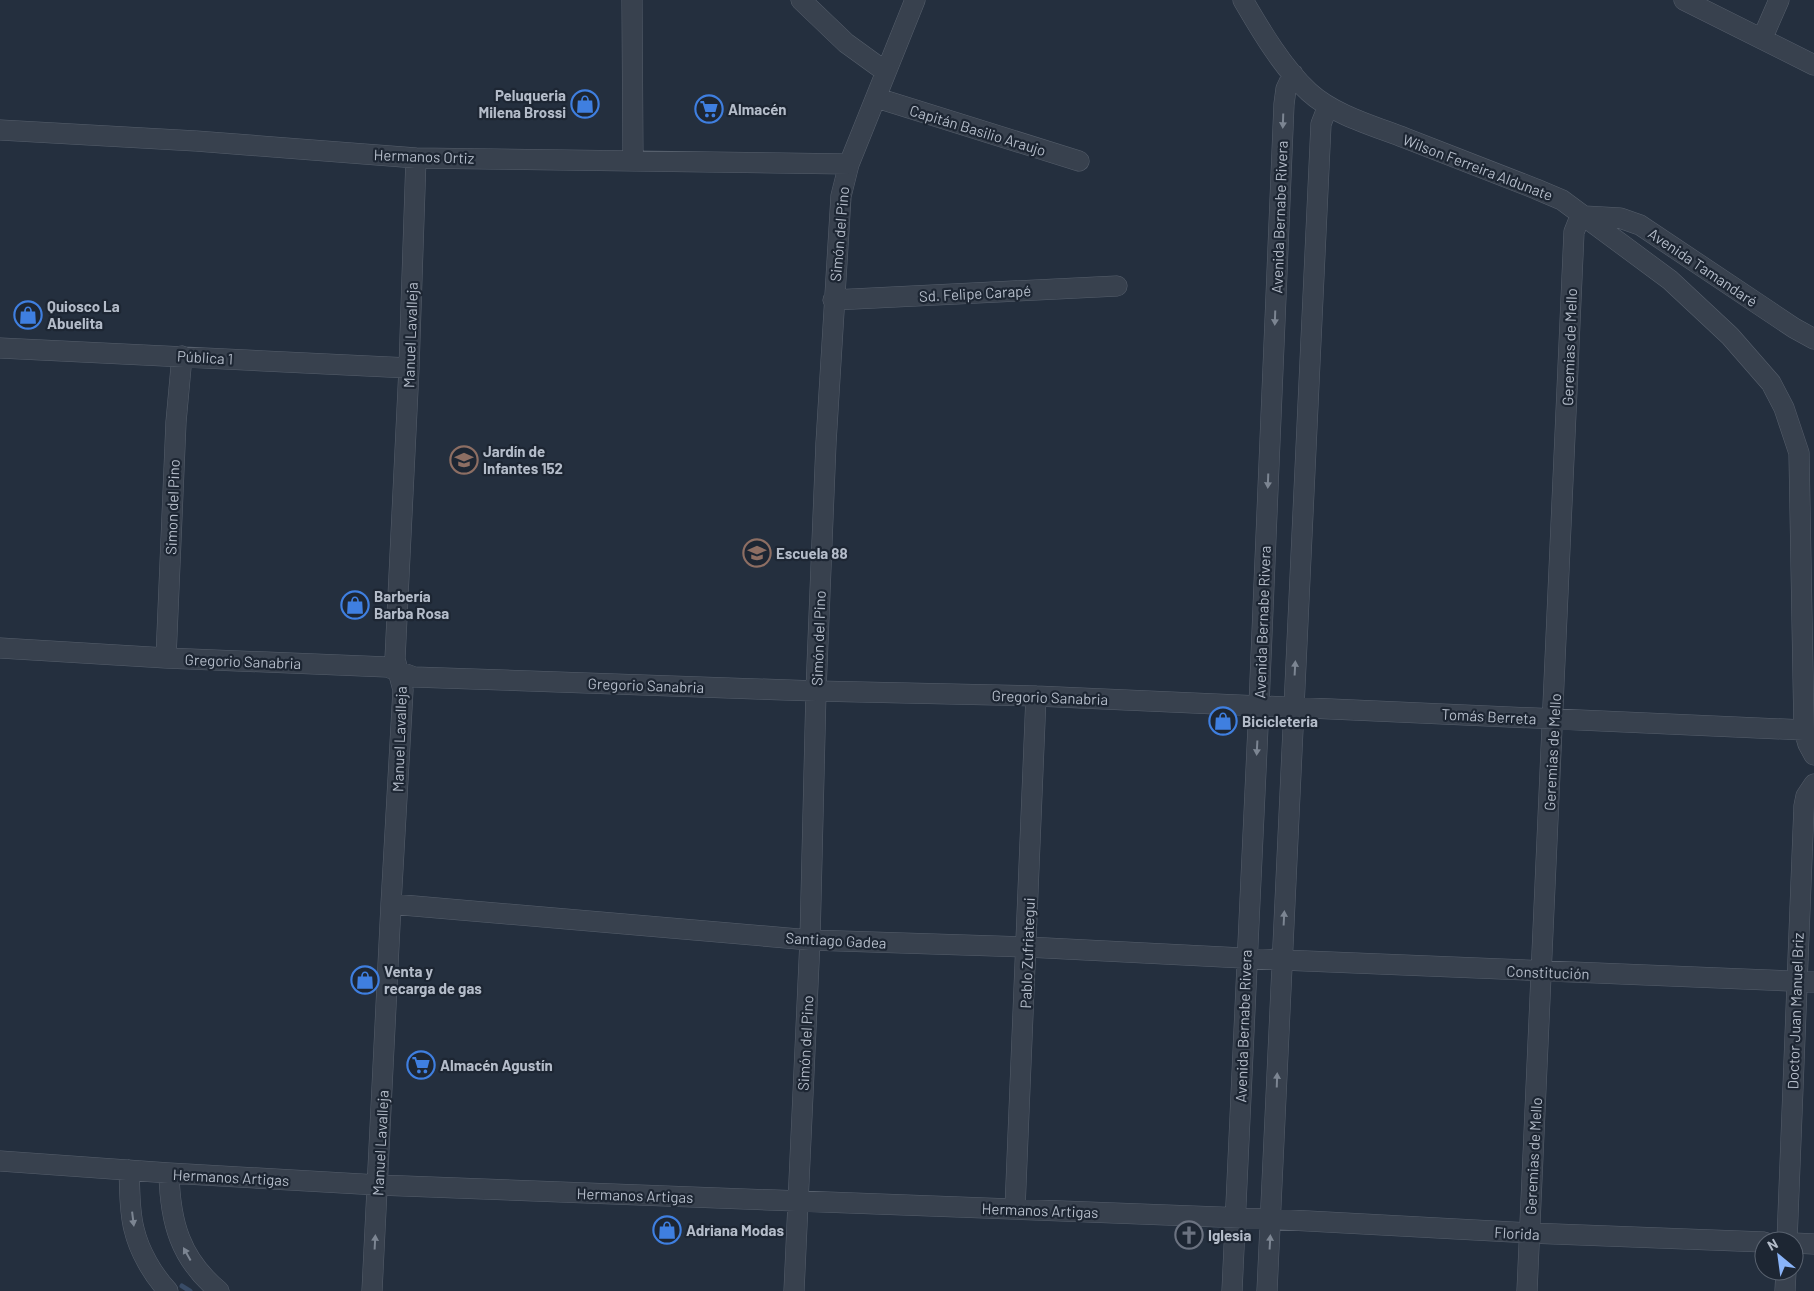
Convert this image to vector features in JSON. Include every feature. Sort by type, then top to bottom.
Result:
[{"type":"street","points":[[632,0],[633,160]]},
{"type":"street","points":[[801,0],[846,43],[886,72]]},
{"type":"street","name":"Simón del Pino","points":[[794,1291],[810,940],[816,691],[833,300],[841,196],[849,164],[915,0]]},
{"type":"street","name":"Wilson Ferreira Aldunate","points":[[1243,0],[1260,29],[1293,74],[1310,92],[1328,106],[1562,200],[1670,280],[1730,336],[1771,384],[1784,408],[1799,453],[1804,730],[1814,755]]},
{"type":"street","points":[[1684,0],[1814,65]]},
{"type":"street","points":[[1762,39],[1779,0]]},
{"type":"street","name":"Avenida Bernabe Rivera","points":[[1232,1291],[1284,104],[1286,89],[1293,74]]},
{"type":"street","name":"Capitán Basilio Araujo","points":[[877,98],[1079,161]]},
{"type":"street","points":[[1267,1291],[1321,124],[1328,106]]},
{"type":"street","name":"Hermanos Ortiz","points":[[0,130],[196,141],[416,158],[849,164]]},
{"type":"street","name":"Manuel Lavalleja","points":[[372,1291],[403,690],[395,659],[410,368],[416,158]]},
{"type":"street","name":"Avenida Tamandaré","points":[[1584,216],[1620,218],[1640,225],[1794,328],[1814,339]]},
{"type":"street","name":"Geremias de Mello","points":[[1527,1291],[1554,719],[1574,232],[1578,222],[1584,216]]},
{"type":"street","name":"Sd. Felipe Carapé","points":[[833,300],[1117,286]]},
{"type":"street","name":"Pública 1","points":[[0,348],[410,368]]},
{"type":"street","name":"Simon del Pino","points":[[166,658],[176,422],[182,356]]},
{"type":"street","points":[[1799,453],[1814,484]]},
{"type":"street","name":"Gregorio Sanabria","points":[[0,648],[166,658],[387,667],[414,678],[1036,696],[1294,707]]},
{"type":"street","name":"Pablo Zufriategui","points":[[1016,1209],[1036,696]]},
{"type":"street","name":"Tomás Berreta","points":[[1294,707],[1804,730]]},
{"type":"street","name":"Doctor Juan Manuel Briz","points":[[1788,1231],[1805,982],[1804,806],[1806,796],[1814,784]]},
{"type":"street","name":"Santiago Gadea","points":[[391,904],[810,940],[1027,947],[1282,960]]},
{"type":"street","name":"Constitución","points":[[1282,960],[1805,982]]},
{"type":"street","name":"Hermanos Artigas","points":[[0,1161],[378,1185],[1271,1219]]},
{"type":"street","points":[[129,1170],[134,1230],[144,1256],[159,1282],[168,1291]]},
{"type":"street","points":[[169,1173],[173,1220],[183,1246],[193,1264],[207,1281],[219,1291]]},
{"type":"street","name":"Florida","points":[[1271,1219],[1529,1233],[1754,1242]]},
{"type":"waterway","points":[[182,1286],[190,1291]]},
{"type":"place","name":"Peluqueria Milena Brossi","points":[[585,104]]},
{"type":"place","name":"Almacén","points":[[709,109]]},
{"type":"place","name":"Quiosco La Abuelita","points":[[28,315]]},
{"type":"place","name":"Jardín de Infantes 152","points":[[464,460]]},
{"type":"place","name":"Escuela 88","points":[[757,553]]},
{"type":"place","name":"Barbería Barba Rosa","points":[[355,605]]},
{"type":"place","name":"Bicicleteria","points":[[1223,721]]},
{"type":"place","name":"Venta y recarga de gas","points":[[365,980]]},
{"type":"place","name":"Almacén Agustín","points":[[421,1065]]},
{"type":"place","name":"Adriana Modas","points":[[667,1230]]},
{"type":"place","name":"Iglesia","points":[[1189,1235]]}]
